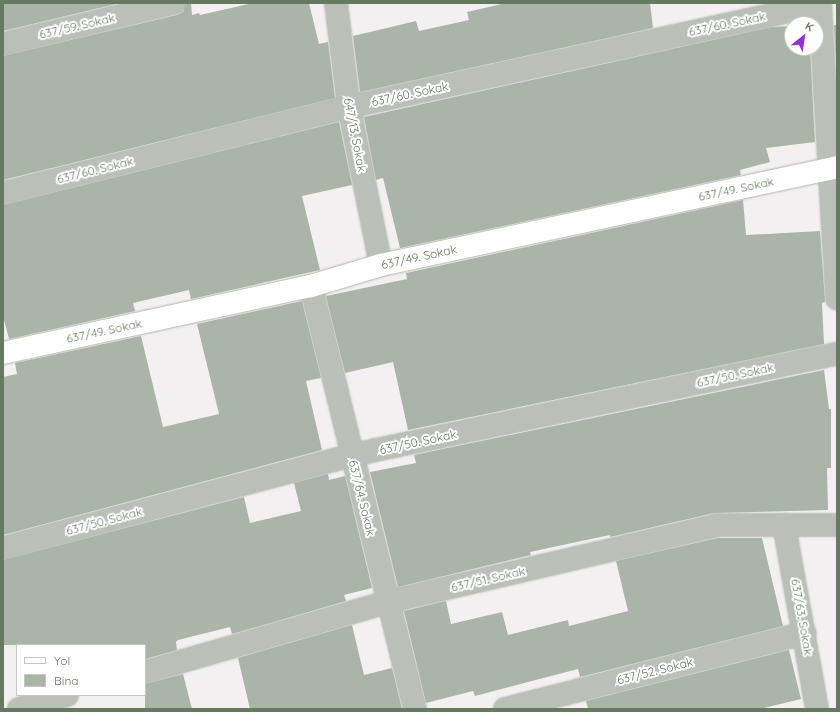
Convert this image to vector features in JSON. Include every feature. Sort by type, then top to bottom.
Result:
[{"type":"street","name":"637/59. Sokak","points":[[3,44],[174,3]]},
{"type":"street","name":"647/13. Sokak","points":[[336,3],[349,107],[381,265]]},
{"type":"street","name":"637/60. Sokak","points":[[3,193],[349,107],[820,3]]},
{"type":"street","points":[[820,3],[833,168],[837,299]]},
{"type":"street","name":"637/49. Sokak","points":[[3,353],[311,286],[381,265],[833,168]]},
{"type":"street","name":"637/64. Sokak","points":[[311,286],[387,602],[415,709]]},
{"type":"street","name":"637/50. Sokak","points":[[3,548],[352,455],[837,354]]},
{"type":"street","name":"637/63. Sokak","points":[[784,525],[805,633],[817,709]]},
{"type":"street","name":"637/51. Sokak","points":[[146,672],[387,602],[717,526],[837,525]]},
{"type":"street","name":"637/52. Sokak","points":[[505,709],[805,633]]},
{"type":"street","points":[[19,709],[64,696]]},
{"type":"building","points":[[3,3],[120,3],[3,31]]},
{"type":"building","points":[[186,3],[191,3],[192,15],[199,13],[200,15],[253,3],[309,3],[319,44],[328,42],[335,98],[3,180],[3,56],[177,15],[183,12]]},
{"type":"building","points":[[506,3],[650,3],[653,28],[360,92],[353,36],[416,21],[419,31],[469,20],[467,12]]},
{"type":"building","points":[[834,25],[837,25],[837,81]]},
{"type":"building","points":[[784,26],[784,56],[810,56],[815,142],[766,148],[770,162],[740,170],[741,175],[400,248],[383,178],[376,180],[364,117],[772,27]]},
{"type":"building","points":[[339,122],[352,185],[302,196],[320,270],[191,299],[189,290],[133,303],[135,311],[9,339],[3,316],[3,205]]},
{"type":"building","points":[[743,200],[746,235],[820,231],[825,302],[822,303],[824,344],[408,430],[393,362],[345,373],[326,296],[407,279],[406,273]]},
{"type":"building","points":[[302,301],[321,378],[306,381],[322,450],[3,535],[3,377],[17,374],[15,363],[141,336],[163,427],[219,414],[197,324]]},
{"type":"building","points":[[824,370],[829,409],[831,409],[831,468],[827,468],[828,510],[714,513],[610,537],[610,535],[530,552],[531,555],[398,587],[370,472],[416,463],[414,455]]},
{"type":"building","points":[[328,474],[329,480],[345,476],[372,588],[344,595],[346,601],[232,634],[230,627],[178,640],[176,642],[177,650],[146,659],[146,644],[3,645],[3,560],[244,497],[250,523],[301,511],[294,483]]},
{"type":"building","points":[[718,538],[762,538],[783,626],[580,677],[578,669],[475,696],[473,691],[426,703],[404,611],[446,601],[451,624],[502,612],[508,635],[568,620],[569,626],[628,611],[616,561]]},
{"type":"building","points":[[352,625],[364,675],[392,668],[402,709],[250,709],[238,658]]},
{"type":"building","points":[[789,650],[801,699],[760,709],[588,709],[586,701]]},
{"type":"building","points":[[183,674],[192,709],[145,709],[146,684]]}]
